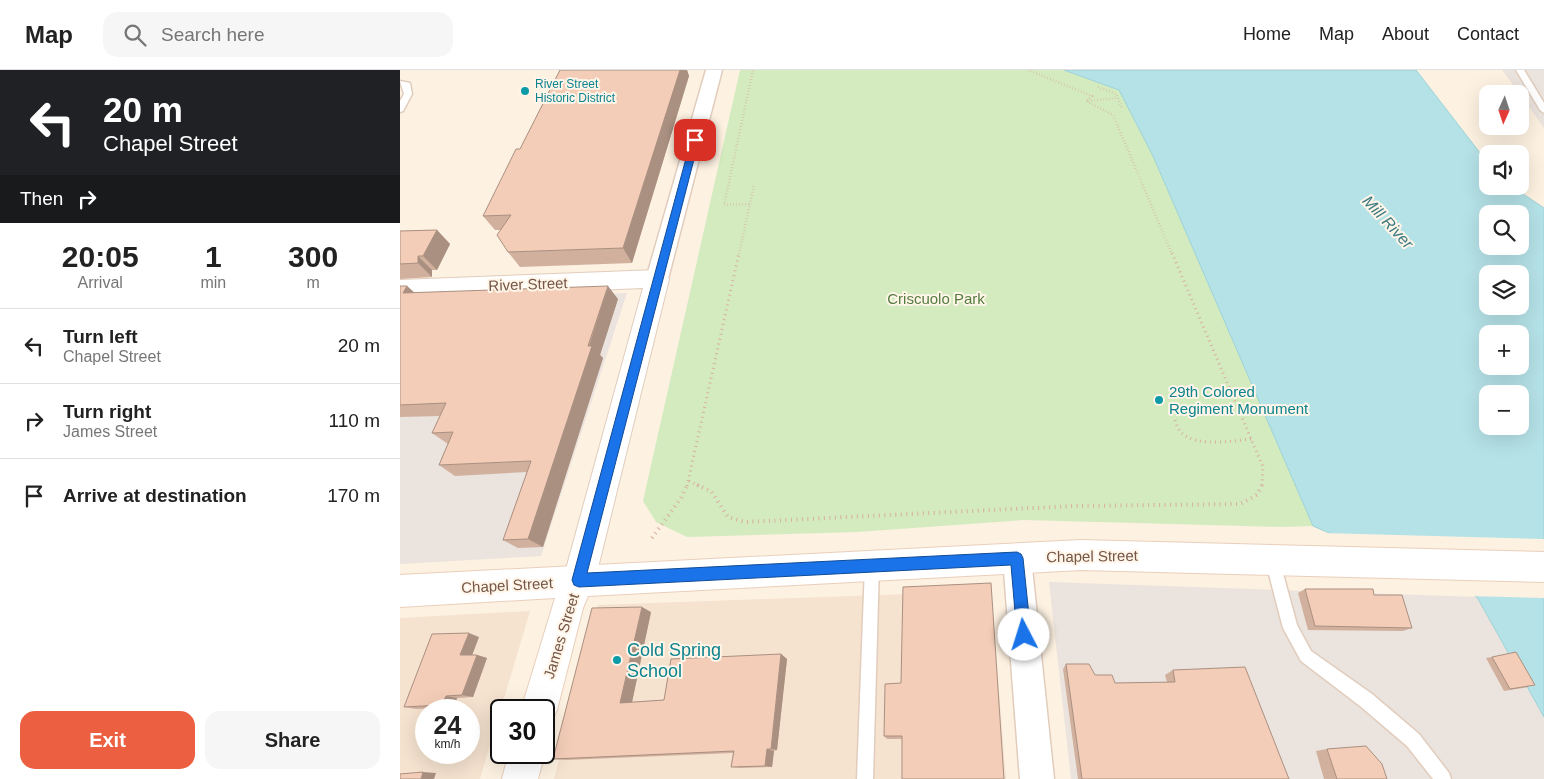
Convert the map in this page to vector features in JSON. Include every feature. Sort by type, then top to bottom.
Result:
[{"type":"main road","name":"River Street","points":[[400,289],[657,279]]},
{"type":"main road","name":"James Street","points":[[542,699],[568,608],[579,580],[657,279]]},
{"type":"main road","name":"Chapel Street","points":[[400,590],[872,565],[1113,555],[1544,567]]},
{"type":"main road","points":[[520,779],[524,764]]},
{"type":"street","name":"James Street","points":[[657,279],[714,70]]},
{"type":"street","points":[[1017,558],[1037,779]]},
{"type":"lane","points":[[1520,70],[1544,110]]},
{"type":"lane","points":[[400,84],[407,85],[408,94],[400,109]]},
{"type":"lane","points":[[1272,559],[1290,628],[1306,656],[1366,700],[1414,740],[1443,779]]},
{"type":"lane","points":[[865,779],[872,565]]},
{"type":"path","points":[[749,204],[724,205],[753,70]]},
{"type":"path","points":[[1028,70],[1092,96],[1086,101]]},
{"type":"path","points":[[1098,87],[1116,94],[1122,108]]},
{"type":"path","points":[[1086,101],[1117,98]]},
{"type":"path","points":[[689,481],[702,485],[711,491],[728,517],[745,522],[1074,506],[1240,504],[1252,499],[1260,491],[1264,483],[1263,467],[1252,439],[1117,123],[1113,115],[1086,101]]},
{"type":"path","points":[[652,538],[681,498],[689,481],[754,185]]},
{"type":"path","points":[[1175,420],[1178,430],[1189,439],[1212,441],[1252,439]]},
{"type":"shaded area","points":[[1502,70],[1544,70],[1544,128],[1529,107],[1529,85],[1513,85]]},
{"type":"shaded area","points":[[627,293],[541,556],[400,564],[400,303]]},
{"type":"shaded area","points":[[1049,582],[1477,597],[1544,717],[1544,779],[1071,779]]},
{"type":"shaded area","points":[[991,591],[1006,779],[554,779],[598,605]]},
{"type":"shaded area","points":[[530,611],[504,699],[490,699],[490,745],[480,779],[400,779],[400,618]]},
{"type":"green space","name":"Criscuolo Park","points":[[740,70],[1064,70],[1119,90],[1153,156],[1313,526],[1282,527],[1024,520],[857,532],[687,537],[656,522],[643,501]]},
{"type":"water","name":"Mill River","points":[[1064,70],[1416,70],[1479,152],[1479,195],[1524,195],[1544,208],[1544,717],[1477,597],[1313,526],[1153,156],[1119,90]]},
{"type":"pier","points":[[1323,533],[1544,539],[1544,598],[1467,596]]},
{"type":"building","points":[[560,70],[680,70],[623,248],[508,252],[497,235],[511,215],[483,216],[516,149],[520,149]]},
{"type":"building","points":[[437,230],[423,256],[418,256],[418,263],[400,264],[400,231]]},
{"type":"building","points":[[400,286],[407,286],[403,293],[608,286],[588,346],[592,346],[528,539],[503,540],[531,461],[439,465],[453,432],[432,433],[446,403],[400,405]]},
{"type":"building","points":[[991,583],[1004,779],[902,779],[902,736],[884,736],[885,684],[901,683],[903,587]]},
{"type":"building","points":[[1305,589],[1373,589],[1374,595],[1402,595],[1412,628],[1315,626]]},
{"type":"building","points":[[642,607],[620,703],[664,700],[671,659],[781,654],[771,749],[767,749],[765,766],[731,767],[734,751],[555,759],[555,751],[592,608]]},
{"type":"building","points":[[469,633],[460,655],[477,655],[462,695],[446,696],[445,699],[415,699],[415,706],[404,707],[432,634]]},
{"type":"building","points":[[1516,652],[1535,685],[1510,689],[1492,657]]},
{"type":"building","points":[[1066,664],[1089,664],[1095,675],[1112,675],[1115,683],[1175,682],[1173,670],[1245,667],[1289,779],[1082,779]]},
{"type":"building","points":[[1366,746],[1382,764],[1387,779],[1337,779],[1327,749]]},
{"type":"building","points":[[423,772],[421,779],[400,779],[400,774]]},
{"type":"place","name":"River Street Historic District","points":[[525,91]]},
{"type":"place","name":"29th Colored Regiment Monument","points":[[1159,400]]},
{"type":"place","name":"Cold Spring School","points":[[617,660]]},
{"type":"route","points":[[695,140],[579,580],[1017,558],[1024,635]]}]
